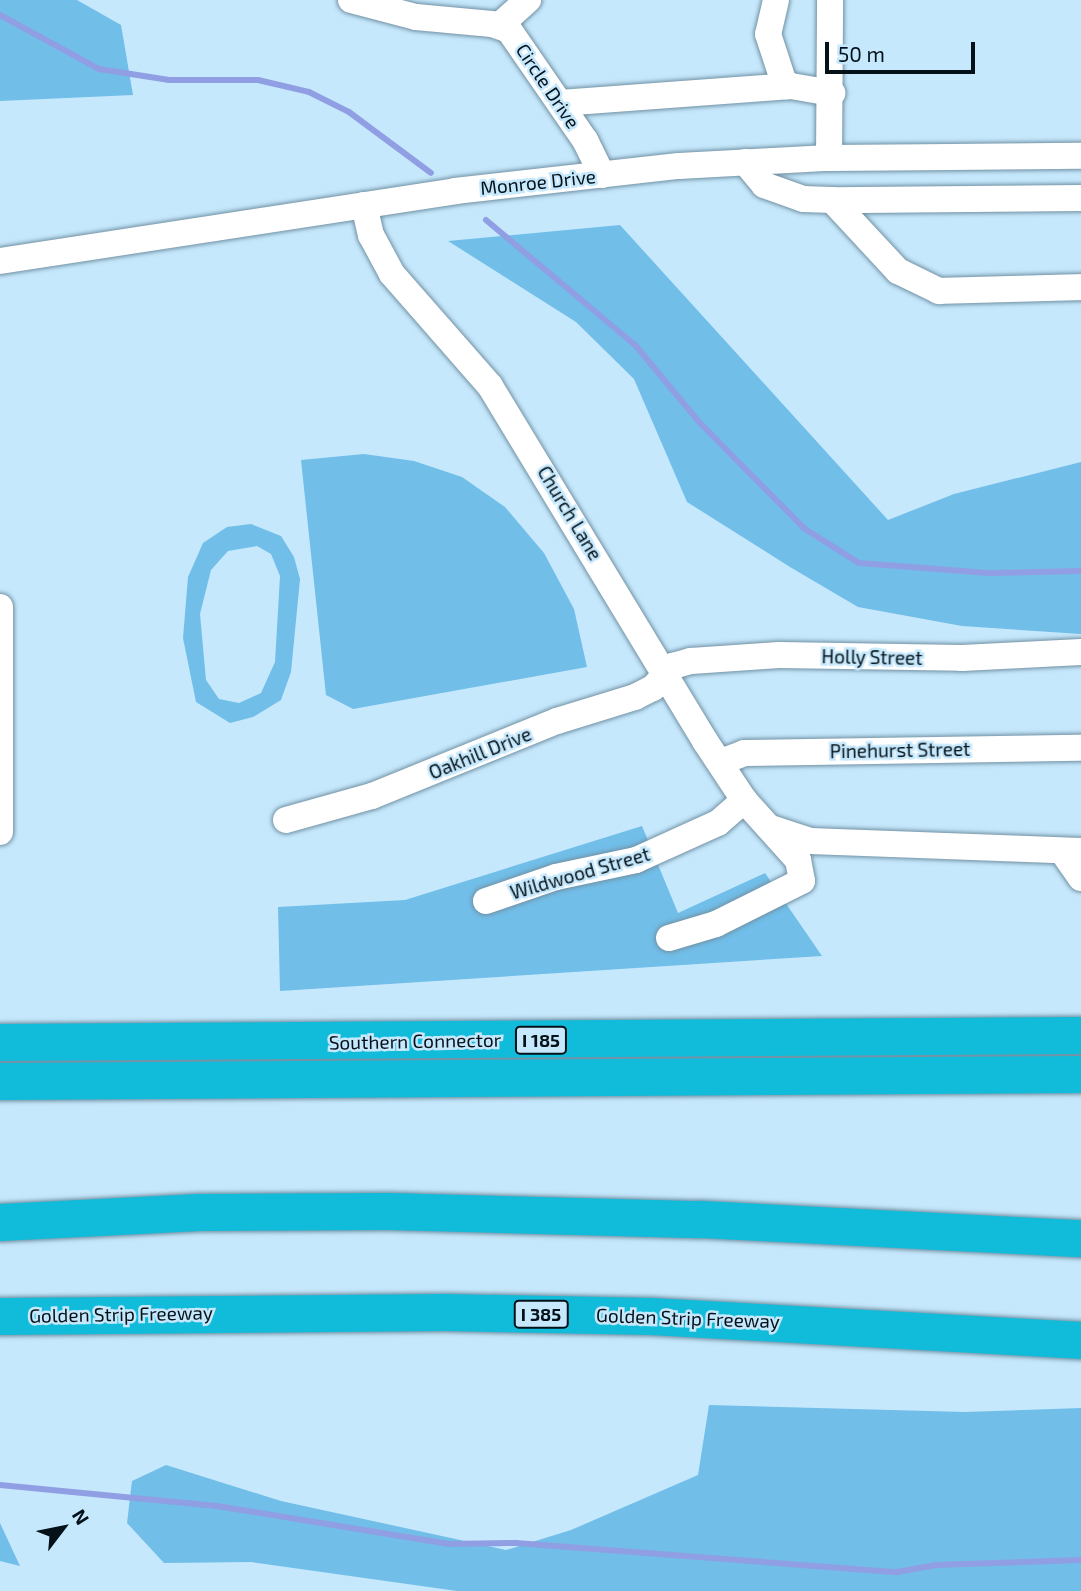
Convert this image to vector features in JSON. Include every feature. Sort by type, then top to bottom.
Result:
[{"type":"highway","name":"Southern Connector","points":[[0,1042],[1081,1035]]},
{"type":"highway","name":"Southern Connector","points":[[0,1081],[1081,1074]]},
{"type":"highway","points":[[0,1222],[199,1212],[388,1211],[700,1219],[1081,1238]]},
{"type":"highway","name":"Golden Strip Freeway","points":[[0,1316],[445,1312],[638,1316],[1081,1340]]},
{"type":"street","name":"Circle Drive","points":[[351,0],[416,17],[501,15],[560,103],[601,175]]},
{"type":"street","points":[[501,15],[528,0]]},
{"type":"street","points":[[776,0],[768,34],[785,86]]},
{"type":"street","points":[[829,158],[830,0]]},
{"type":"street","points":[[560,103],[785,86],[831,93]]},
{"type":"street","name":"Monroe Drive","points":[[0,261],[364,205],[601,175],[746,162],[829,158],[1081,156]]},
{"type":"street","points":[[952,157],[954,196]]},
{"type":"street","points":[[746,162],[764,185],[803,199],[954,196],[1081,198]]},
{"type":"street","points":[[832,200],[898,271],[939,291],[1081,287]]},
{"type":"street","name":"Church Lane","points":[[364,205],[371,235],[392,274],[490,386],[744,800],[797,860],[802,881],[716,923],[669,938]]},
{"type":"street","points":[[0,607],[0,832]]},
{"type":"street","name":"Holly Street","points":[[665,671],[691,661],[779,655],[962,658],[1081,652]]},
{"type":"street","name":"Oakhill Drive","points":[[286,820],[372,796],[557,721],[635,697],[653,688],[665,671]]},
{"type":"street","name":"Pinehurst Street","points":[[721,762],[757,753],[1081,748]]},
{"type":"street","name":"Wildwood Street","points":[[486,901],[556,877],[636,860],[718,823],[744,800]]},
{"type":"street","points":[[771,828],[810,841],[1072,851],[1081,878]]},
{"type":"shaded area","points":[[0,0],[77,0],[121,25],[133,95],[0,101]]},
{"type":"shaded area","points":[[620,225],[888,520],[954,494],[1081,462],[1081,634],[962,626],[858,607],[790,567],[687,502],[634,379],[576,322],[448,241]]},
{"type":"shaded area","points":[[364,454],[414,461],[462,477],[505,507],[544,553],[574,609],[587,667],[353,709],[326,695],[301,460]]},
{"type":"shaded area","points":[[251,524],[281,536],[294,557],[300,579],[291,672],[281,700],[253,717],[230,723],[196,702],[183,638],[188,577],[203,543],[227,527]],"holes":[[[257,546],[271,554],[280,576],[275,662],[261,693],[239,703],[219,699],[206,680],[200,614],[211,570],[228,551]]]},
{"type":"shaded area","points":[[642,826],[678,913],[765,873],[822,956],[280,991],[278,907],[405,900]]},
{"type":"shaded area","points":[[709,1405],[965,1412],[1081,1408],[1081,1591],[457,1591],[251,1562],[164,1563],[127,1523],[132,1481],[166,1465],[281,1501],[506,1550],[571,1530],[698,1475]]},
{"type":"shaded area","points":[[0,1523],[20,1566],[0,1561]]},
{"type":"waterway","points":[[0,15],[99,69],[169,80],[258,80],[309,92],[349,112],[431,173]]},
{"type":"waterway","points":[[486,220],[636,346],[700,423],[805,529],[859,563],[989,573],[1081,571]]},
{"type":"waterway","points":[[0,1485],[217,1506],[449,1544],[516,1543],[897,1572],[936,1565],[1081,1560]]}]
